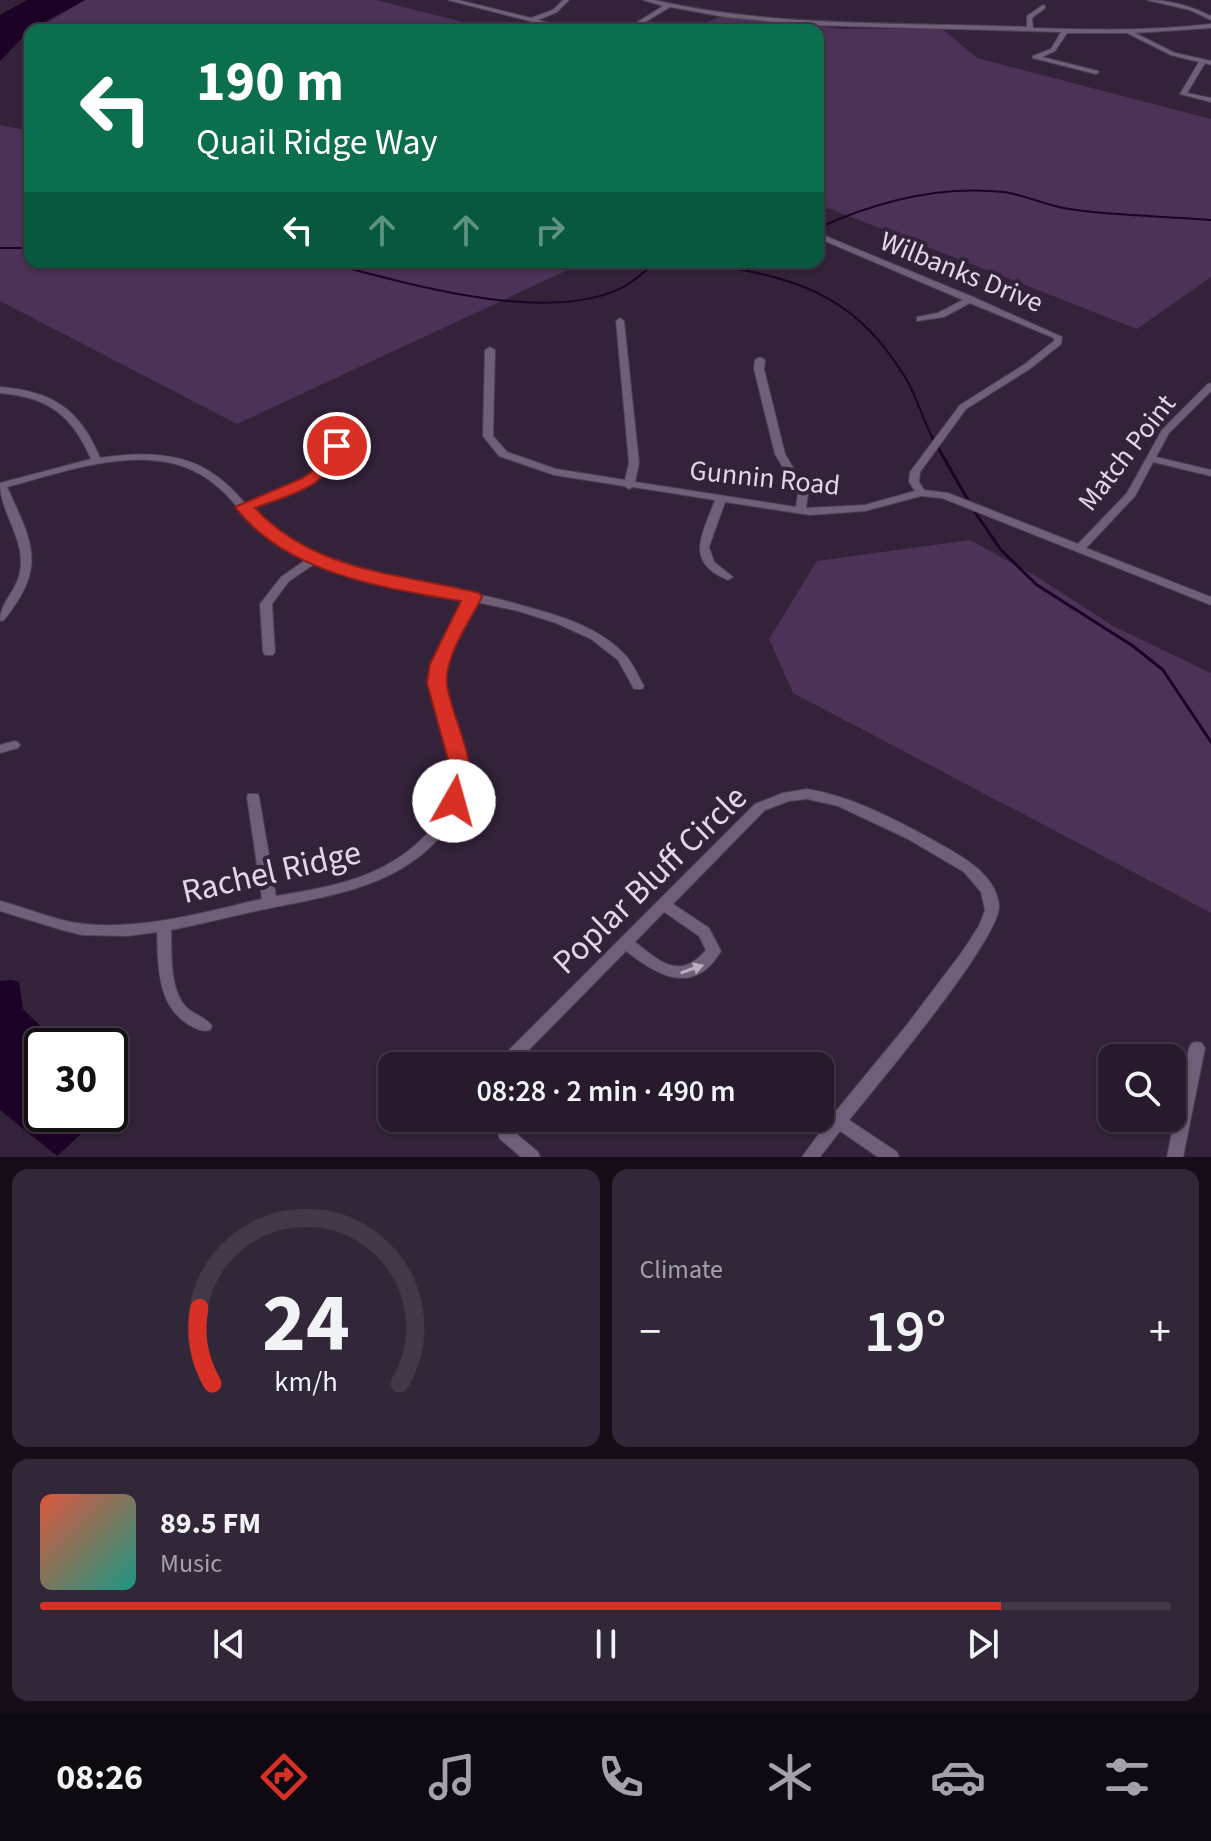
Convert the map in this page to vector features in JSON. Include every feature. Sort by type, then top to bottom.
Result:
[{"type":"street","points":[[451,0],[467,1],[548,24]]},
{"type":"street","points":[[532,20],[555,11],[566,0]]},
{"type":"street","points":[[646,0],[823,24]]},
{"type":"street","points":[[1150,0],[1192,9],[1211,18]]},
{"type":"street","points":[[638,24],[669,5]]},
{"type":"street","points":[[1030,29],[1029,17],[1043,7]]},
{"type":"street","points":[[824,24],[1130,32],[1211,26]]},
{"type":"street","points":[[1065,31],[1053,50],[1035,57],[1096,72]]},
{"type":"street","points":[[1130,32],[1173,54],[1207,62],[1183,94],[1211,100]]},
{"type":"street","name":"Wilbanks Drive","points":[[824,238],[1058,337],[1058,342],[1028,366],[963,407],[915,472],[914,482],[921,493]]},
{"type":"street","points":[[920,319],[941,315],[970,299]]},
{"type":"street","points":[[620,321],[634,463],[629,486]]},
{"type":"street","name":"Gunnin Road","points":[[490,350],[488,436],[493,446],[503,454],[554,472],[629,486],[801,510],[852,510],[921,493],[968,502],[1211,601]]},
{"type":"street","points":[[760,360],[759,369],[780,454],[803,493],[801,510]]},
{"type":"street","name":"Match Point","points":[[1080,548],[1131,494],[1153,459],[1155,446],[1165,432],[1211,386]]},
{"type":"street","points":[[0,390],[64,408],[81,425],[97,461]]},
{"type":"street","points":[[244,507],[309,482],[326,468],[337,446],[330,435]]},
{"type":"street","points":[[0,617],[23,583],[29,556],[0,486],[97,461],[150,457],[196,467],[213,475],[264,529],[315,559],[394,584],[535,611],[580,630],[632,665],[638,686]]},
{"type":"street","points":[[1153,459],[1211,473]]},
{"type":"street","points":[[721,498],[704,547],[709,564],[728,577]]},
{"type":"street","points":[[269,652],[266,604],[285,579],[315,559]]},
{"type":"street","name":"Rachel Ridge","points":[[0,906],[82,928],[121,930],[164,925],[374,878],[424,845],[439,829],[454,801],[459,772],[437,683],[439,664],[473,597]]},
{"type":"street","points":[[0,749],[14,745]]},
{"type":"street","name":"Poplar Bluff Circle","points":[[517,1052],[760,807],[782,797],[808,794],[835,798],[952,858],[983,881],[993,911],[988,928],[810,1157]]},
{"type":"street","points":[[253,797],[270,903]]},
{"type":"street","points":[[625,943],[670,973],[689,973],[705,964],[714,951],[711,940],[663,904]]},
{"type":"street","points":[[164,925],[166,962],[174,1000],[181,1013],[205,1026]]},
{"type":"street","points":[[1175,1157],[1197,1048]]},
{"type":"street","points":[[838,1121],[891,1157]]},
{"type":"street","points":[[505,1132],[532,1157]]},
{"type":"shaded area","points":[[27,0],[85,0],[41,24],[24,24],[24,36],[0,61],[0,15]]},
{"type":"shaded area","points":[[85,0],[376,0],[470,24],[45,24]]},
{"type":"shaded area","points":[[726,15],[801,24],[703,24]]},
{"type":"shaded area","points":[[824,27],[936,28],[945,31],[977,58],[1211,119],[1211,277],[1137,329],[824,206]]},
{"type":"shaded area","points":[[0,125],[24,130],[24,268],[572,268],[237,424],[0,301]]},
{"type":"shaded area","points":[[970,540],[1039,578],[1113,626],[1211,673],[1211,913],[793,693],[769,639],[817,561]]},
{"type":"shaded area","points":[[0,981],[19,982],[23,1009],[43,1028],[24,1028],[24,1129],[0,1110]]},
{"type":"shaded area","points":[[27,1132],[82,1132],[57,1156]]},
{"type":"waterway","points":[[824,226],[909,197],[980,190],[1004,192],[1061,208],[1211,220]]},
{"type":"waterway","points":[[0,248],[24,248]]},
{"type":"waterway","points":[[347,268],[435,289],[519,302],[559,302],[596,297],[627,285],[649,268]]},
{"type":"waterway","points":[[732,268],[792,282],[841,307],[863,325],[885,348],[905,377],[932,438]]},
{"type":"waterway","points":[[932,438],[969,502]]},
{"type":"waterway","points":[[972,508],[1001,550],[1037,585],[1133,646],[1163,670],[1211,742]]},
{"type":"route","points":[[337,446],[326,468],[309,482],[244,507],[264,529],[315,559],[394,584],[473,597],[439,664],[437,683],[459,763],[459,782],[454,801]]}]
